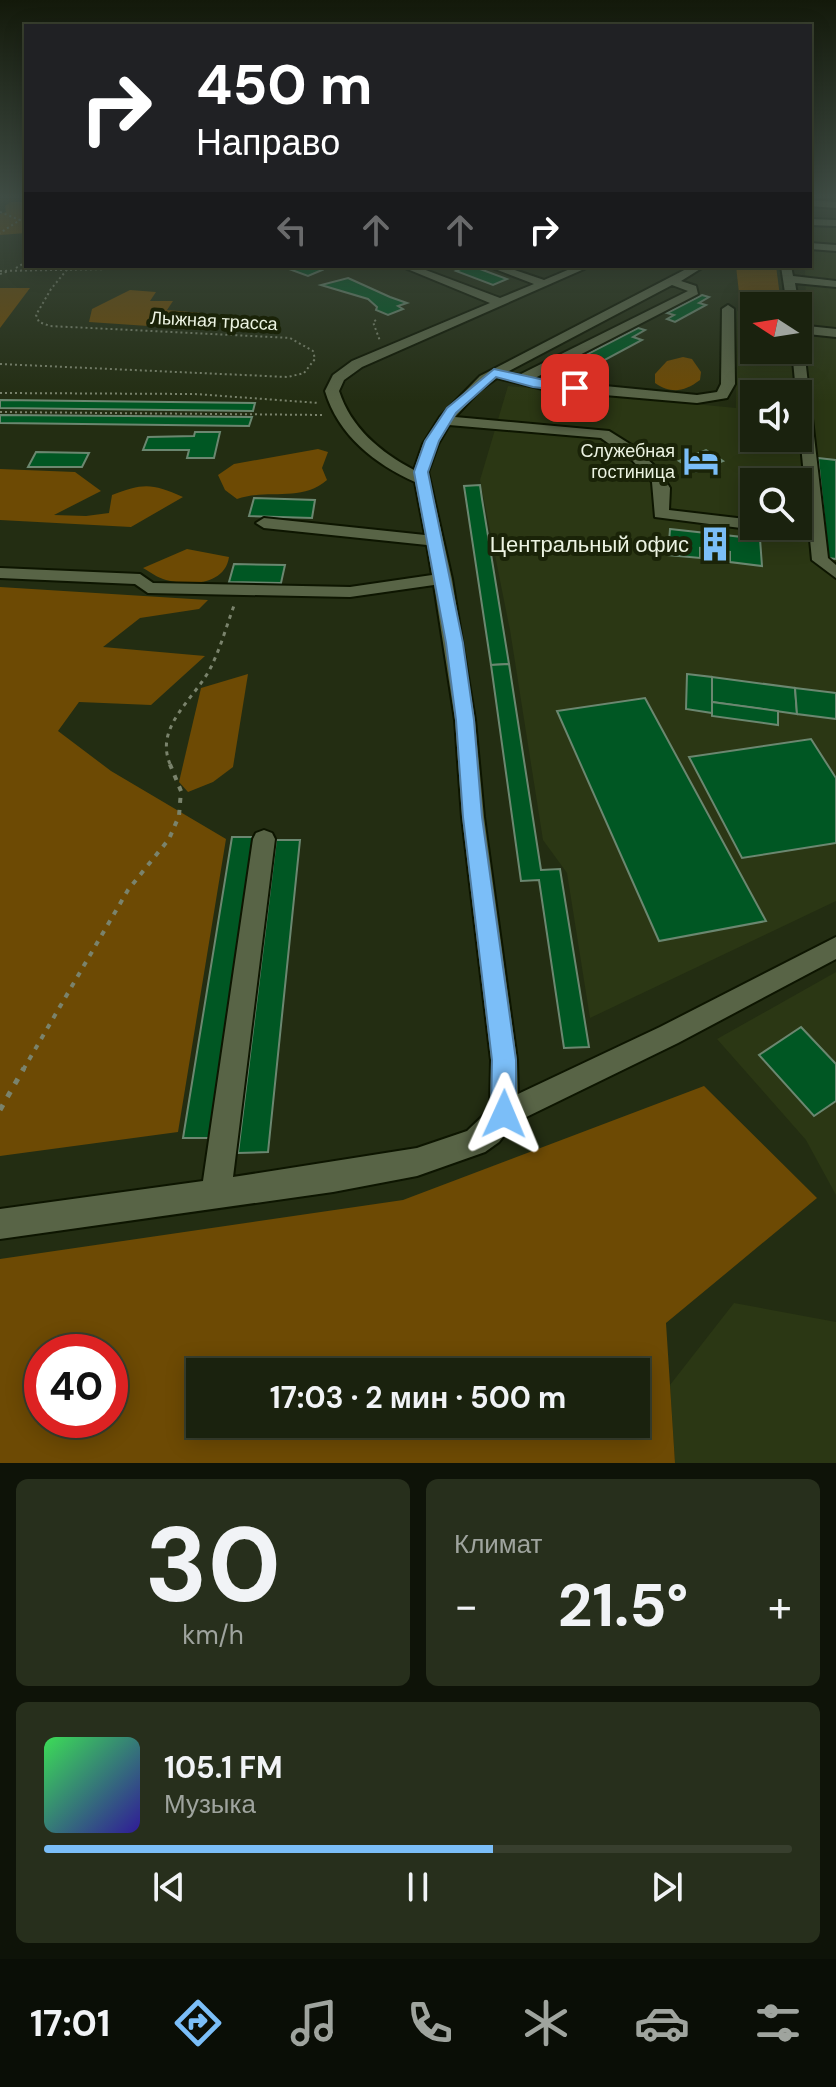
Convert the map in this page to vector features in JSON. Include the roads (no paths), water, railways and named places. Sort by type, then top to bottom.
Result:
[{"type":"street","points":[[411,268],[499,302]]},
{"type":"street","points":[[426,273],[437,268]]},
{"type":"street","points":[[498,268],[544,284]]},
{"type":"street","points":[[421,479],[389,463],[338,411],[332,391],[338,378],[357,364],[581,268]]},
{"type":"street","points":[[504,1114],[504,1060],[473,817],[465,720],[443,579],[421,479],[426,453],[459,401],[494,373],[696,268]]},
{"type":"street","points":[[786,268],[791,292]]},
{"type":"street","points":[[789,279],[836,284]]},
{"type":"street","points":[[522,379],[694,292],[692,288],[671,281]]},
{"type":"street","points":[[494,373],[547,386],[715,398],[722,395],[728,384],[728,309]]},
{"type":"street","points":[[593,321],[619,331]]},
{"type":"street","points":[[812,330],[836,333]]},
{"type":"street","points":[[800,364],[820,560],[836,573]]},
{"type":"street","points":[[445,420],[604,434],[621,443],[658,480],[662,489],[661,514],[740,523]]},
{"type":"street","points":[[264,523],[435,541]]},
{"type":"street","points":[[0,573],[140,579],[148,588],[240,591],[350,592],[443,579]]},
{"type":"street","points":[[216,1194],[264,839]]},
{"type":"street","points":[[0,1224],[333,1178],[417,1162],[475,1142],[489,1132],[504,1114],[669,1035],[836,947]]},
{"type":"place","name":"Служебная гостиница","points":[[701,461]]},
{"type":"place","name":"Центральный офис","points":[[715,544]]}]
